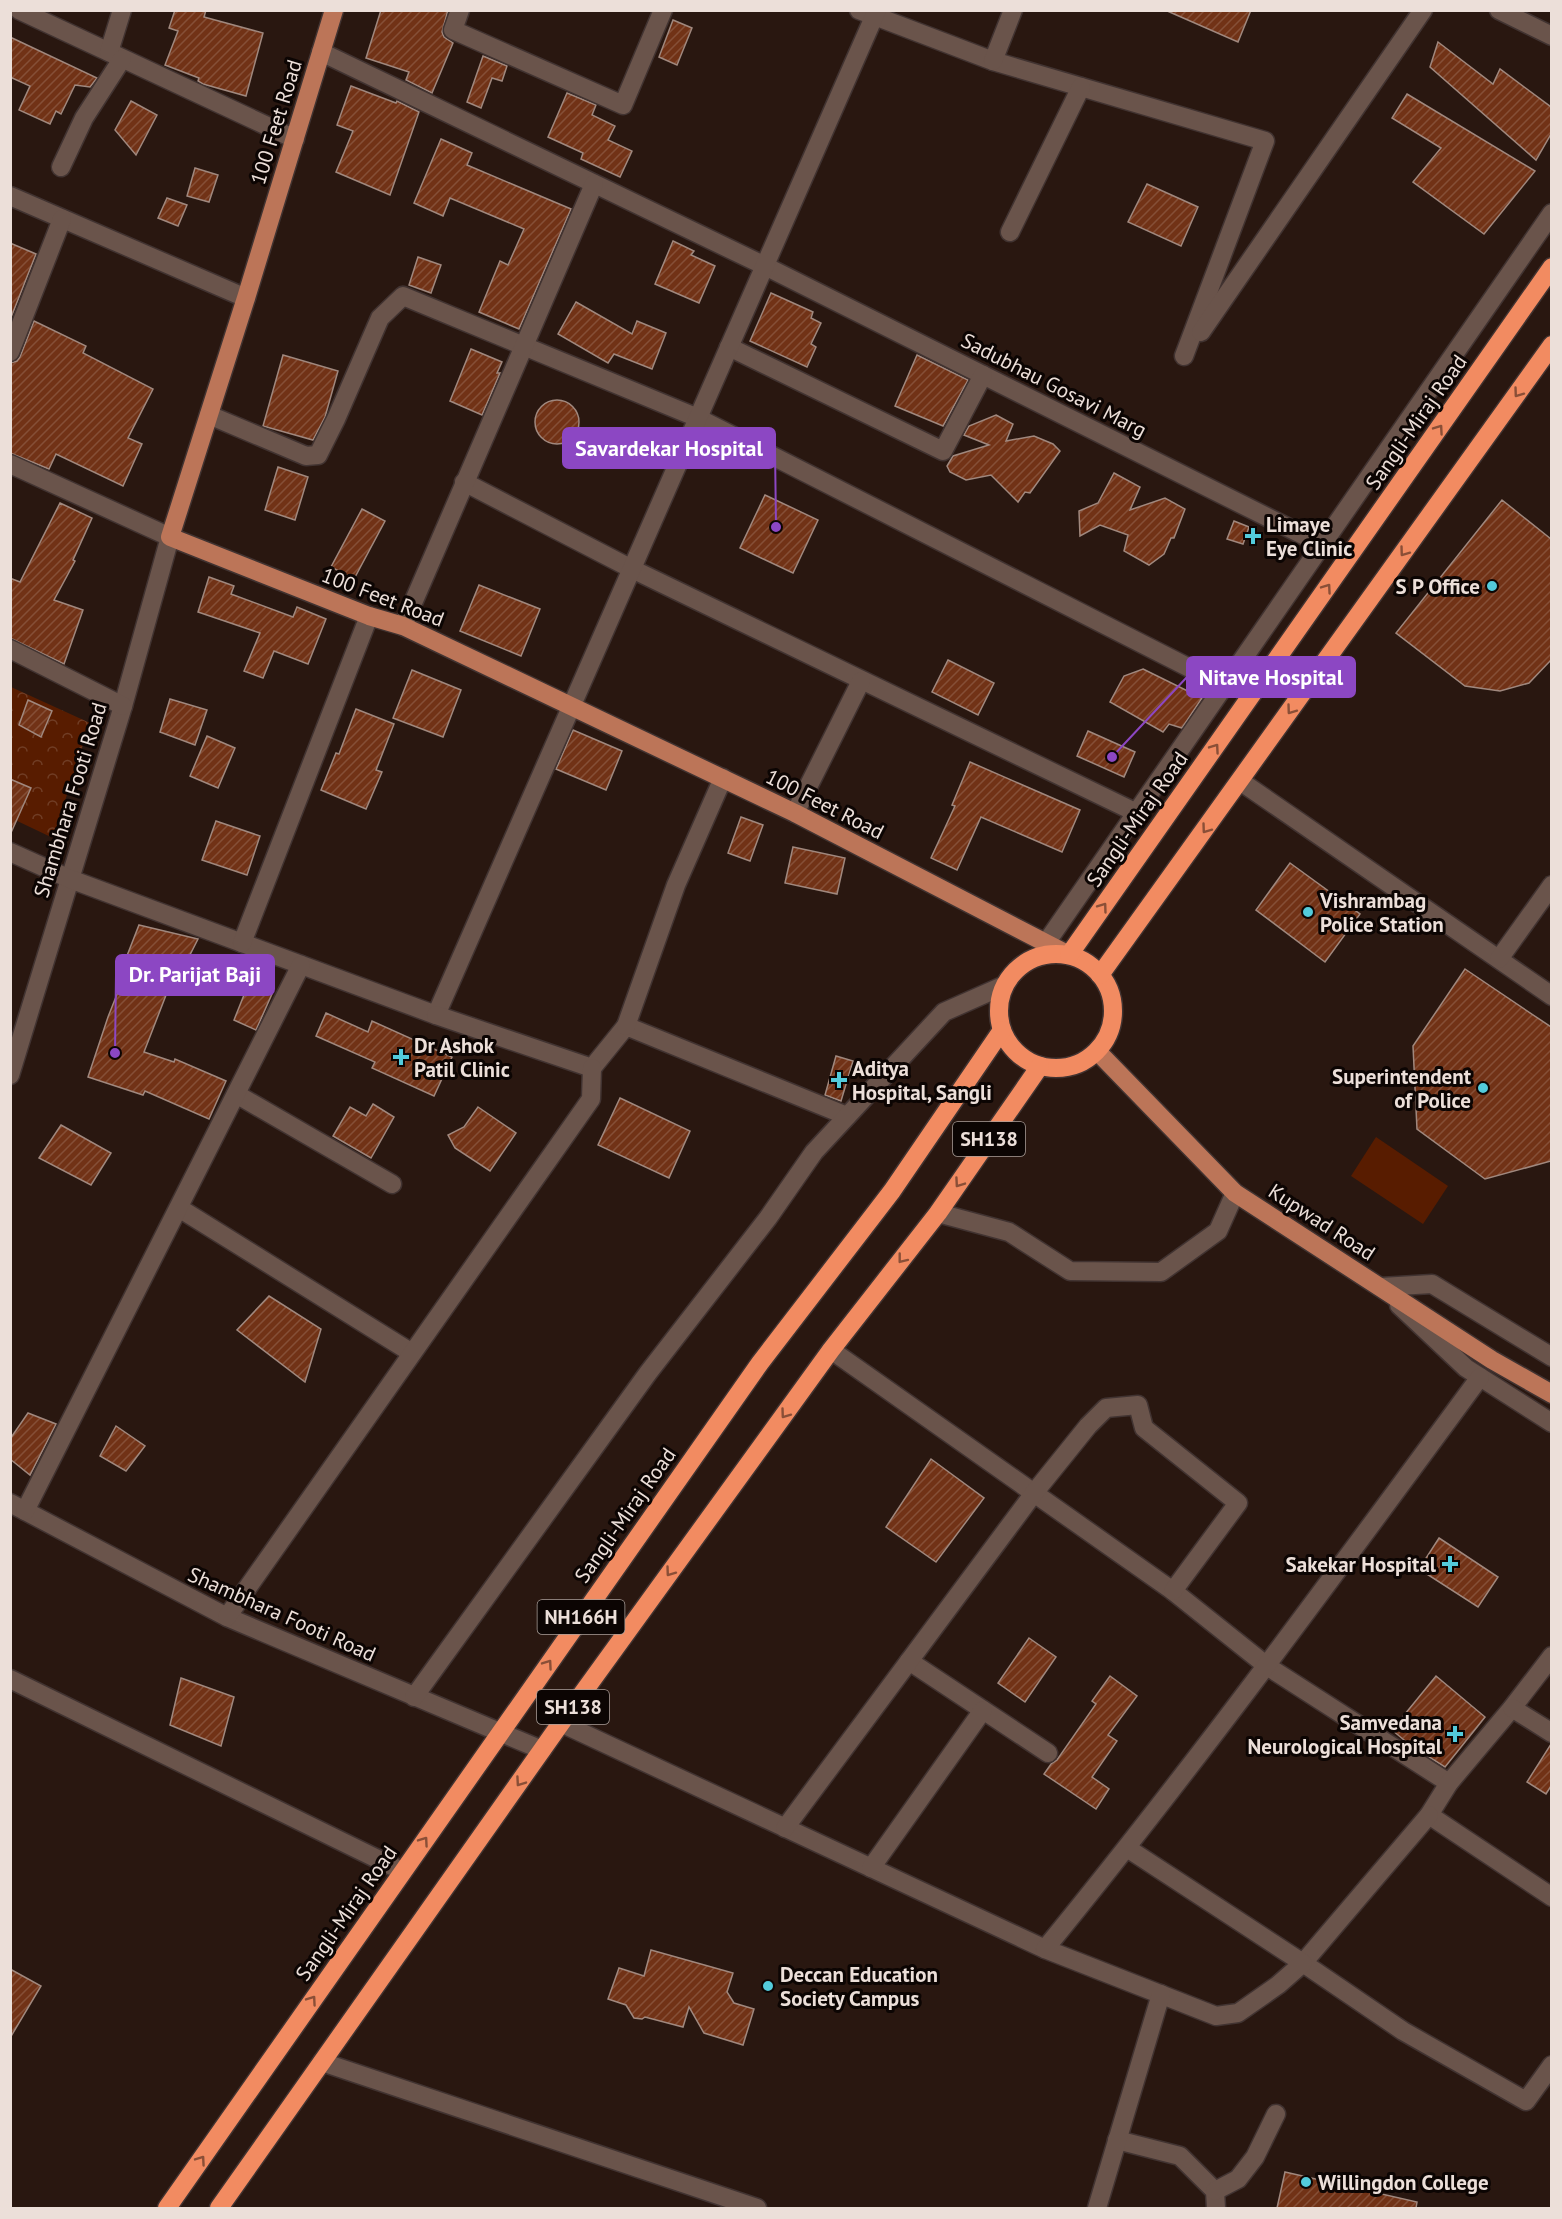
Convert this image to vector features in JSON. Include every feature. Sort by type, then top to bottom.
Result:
[{"type":"highway","name":"Sangli-Miraj Road","points":[[1069,955],[1551,267]]},
{"type":"highway","points":[[1100,975],[1551,345]]},
{"type":"highway","points":[[1050,954],[1069,955],[1086,962],[1100,975],[1110,991],[1113,1010],[1110,1030],[1097,1051],[1087,1060],[1070,1067],[1051,1069],[1032,1064],[1017,1054],[1005,1039],[999,1021],[999,1002],[1005,985],[1016,970],[1032,959],[1050,954]]},
{"type":"highway","name":"Sangli-Miraj Road","points":[[167,2208],[760,1363],[892,1191],[1002,1030]]},
{"type":"highway","name":"SH138","points":[[219,2208],[561,1723],[831,1350],[938,1213],[1040,1066]]},
{"type":"main road","name":"100 Feet Road","points":[[334,10],[170,537],[369,616],[404,626],[795,813],[1069,955]]},
{"type":"main road","name":"Kupwad Road","points":[[1097,1051],[1235,1192],[1492,1360],[1551,1394]]},
{"type":"street","points":[[19,10],[295,139]]},
{"type":"street","points":[[61,167],[115,55],[122,10]]},
{"type":"street","points":[[460,10],[453,30],[623,105],[663,10]]},
{"type":"street","points":[[993,61],[1013,10]]},
{"type":"street","points":[[436,1015],[765,266],[870,13],[993,61],[1265,141],[1184,356],[1423,10]]},
{"type":"street","points":[[1499,10],[1551,36]]},
{"type":"street","name":"Sadubhau Gosavi Marg","points":[[321,52],[765,266],[1323,545]]},
{"type":"street","points":[[1010,232],[1081,87]]},
{"type":"street","points":[[404,626],[594,183]]},
{"type":"street","points":[[10,196],[246,298]]},
{"type":"street","points":[[1046,943],[1551,213]]},
{"type":"street","points":[[10,352],[62,219]]},
{"type":"street","points":[[209,415],[306,456],[318,454],[336,419],[380,318],[403,296],[698,418],[1225,686]]},
{"type":"street","points":[[729,347],[943,451],[983,375]]},
{"type":"street","points":[[10,464],[170,537]]},
{"type":"street","points":[[464,482],[632,569],[1137,813]]},
{"type":"street","name":"Shambhara Footi Road","points":[[10,1075],[17,1026],[70,879],[123,705],[170,537]]},
{"type":"street","points":[[242,943],[369,616]]},
{"type":"street","points":[[10,649],[123,705]]},
{"type":"street","points":[[795,813],[861,681]]},
{"type":"street","points":[[227,1617],[591,1099],[592,1068],[626,1026],[676,885],[723,778]]},
{"type":"street","points":[[1240,781],[1551,996]]},
{"type":"street","points":[[10,852],[70,879],[301,965],[436,1015],[592,1068]]},
{"type":"street","points":[[1499,959],[1551,885]]},
{"type":"street","points":[[18,1507],[179,1209],[301,965]]},
{"type":"street","points":[[414,1697],[648,1373],[768,1218],[814,1152],[944,1012],[1005,985]]},
{"type":"street","points":[[626,1026],[847,1116]]},
{"type":"street","points":[[236,1094],[392,1184]]},
{"type":"street","points":[[938,1213],[1009,1232],[1070,1271],[1161,1272],[1218,1231],[1235,1192]]},
{"type":"street","points":[[179,1209],[412,1353]]},
{"type":"street","points":[[1381,1287],[1432,1284],[1551,1358]]},
{"type":"street","points":[[1381,1287],[1466,1368],[1551,1423]]},
{"type":"street","points":[[831,1350],[1173,1592],[1267,1666],[1449,1783]]},
{"type":"street","points":[[1045,1949],[1127,1848],[1267,1666],[1480,1377]]},
{"type":"street","points":[[785,1828],[1034,1493],[1088,1426],[1106,1408],[1138,1405],[1144,1428],[1238,1503],[1173,1592]]},
{"type":"street","name":"Shambhara Footi Road","points":[[18,1507],[227,1617],[542,1750]]},
{"type":"street","points":[[561,1723],[1045,1949],[1216,2016],[1238,2013],[1278,1985],[1303,1963],[1429,1815],[1449,1783],[1512,1708],[1551,1656]]},
{"type":"street","points":[[909,1661],[1048,1753]]},
{"type":"street","points":[[10,1679],[402,1871]]},
{"type":"street","points":[[1512,1708],[1551,1733]]},
{"type":"street","points":[[871,1868],[983,1710]]},
{"type":"street","points":[[1429,1815],[1551,1897]]},
{"type":"street","points":[[1127,1848],[1403,2031],[1526,2101],[1551,2065]]},
{"type":"street","points":[[1097,2208],[1161,1994]]},
{"type":"street","points":[[322,2062],[757,2208]]},
{"type":"street","points":[[1117,2140],[1180,2156],[1216,2200],[1238,2179],[1255,2157],[1276,2114]]},
{"type":"green space","points":[[11,687],[90,723],[53,838],[11,818]]},
{"type":"green space","points":[[1376,1137],[1448,1186],[1423,1224],[1351,1176]]},
{"type":"building","points":[[175,10],[206,10],[204,17],[263,33],[246,96],[203,84],[198,81],[199,78],[165,65],[178,31],[169,28]]},
{"type":"building","points":[[381,10],[448,10],[442,32],[444,37],[453,43],[432,93],[406,80],[409,72],[366,58]]},
{"type":"building","points":[[1165,10],[1251,10],[1238,42]]},
{"type":"building","points":[[673,20],[692,28],[677,65],[659,57]]},
{"type":"building","points":[[10,37],[97,78],[90,87],[75,85],[61,114],[56,111],[50,124],[19,110],[30,86],[10,77]]},
{"type":"building","points":[[1438,42],[1493,84],[1500,69],[1551,107],[1551,134],[1536,160],[1430,67]]},
{"type":"building","points":[[483,56],[507,66],[502,81],[492,78],[481,108],[467,102]]},
{"type":"building","points":[[351,86],[396,103],[397,101],[419,112],[390,195],[336,172],[353,131],[337,125]]},
{"type":"building","points":[[567,93],[596,105],[592,115],[615,126],[608,140],[632,151],[620,177],[581,159],[583,153],[548,137]]},
{"type":"building","points":[[1407,94],[1535,171],[1484,234],[1413,182],[1441,148],[1392,118]]},
{"type":"building","points":[[131,101],[157,115],[136,155],[115,130]]},
{"type":"building","points":[[441,139],[472,153],[467,165],[571,209],[519,329],[479,312],[500,261],[508,265],[524,229],[450,198],[443,216],[414,203]]},
{"type":"building","points":[[195,168],[218,175],[209,202],[187,196]]},
{"type":"building","points":[[1147,184],[1198,207],[1181,246],[1128,222]]},
{"type":"building","points":[[167,198],[187,205],[178,226],[158,218]]},
{"type":"building","points":[[673,241],[694,251],[691,255],[715,266],[699,303],[655,284]]},
{"type":"building","points":[[10,243],[36,254],[10,320]]},
{"type":"building","points":[[418,257],[441,265],[431,293],[409,285]]},
{"type":"building","points":[[771,293],[813,312],[811,318],[821,323],[811,344],[816,347],[807,367],[750,341]]},
{"type":"building","points":[[576,302],[632,334],[637,321],[666,333],[652,369],[614,354],[608,363],[558,334]]},
{"type":"building","points":[[34,321],[86,346],[83,353],[153,389],[128,438],[142,444],[123,486],[56,454],[49,469],[10,453],[10,363],[17,361],[20,357]]},
{"type":"building","points":[[471,349],[502,362],[497,373],[500,373],[482,415],[450,401]]},
{"type":"building","points":[[283,355],[338,371],[325,417],[313,440],[263,426]]},
{"type":"building","points":[[917,355],[968,380],[943,426],[895,406]]},
{"type":"building","points":[[557,400],[572,407],[579,422],[572,437],[557,444],[542,437],[535,422],[542,407]]},
{"type":"building","points":[[996,415],[1013,424],[1006,441],[1034,436],[1053,444],[1060,451],[1030,493],[1025,492],[1018,502],[991,475],[966,480],[950,472],[947,466],[953,456],[989,445],[964,435],[969,426]]},
{"type":"building","points":[[278,467],[308,477],[295,520],[265,510]]},
{"type":"building","points":[[1114,473],[1140,487],[1130,510],[1165,498],[1185,509],[1174,538],[1171,538],[1164,554],[1149,565],[1124,551],[1128,535],[1100,525],[1080,536],[1079,511],[1098,503]]},
{"type":"building","points":[[765,495],[818,520],[793,573],[740,548]]},
{"type":"building","name":"S P Office","points":[[1502,500],[1551,539],[1551,660],[1529,683],[1500,691],[1465,686],[1396,633]]},
{"type":"building","points":[[60,503],[92,518],[73,560],[75,561],[54,600],[83,610],[64,664],[10,638],[10,578],[20,582]]},
{"type":"building","points":[[362,509],[385,521],[354,579],[331,567]]},
{"type":"building","points":[[1234,521],[1249,527],[1243,544],[1227,539]]},
{"type":"building","points":[[209,577],[234,586],[231,594],[293,617],[297,607],[326,619],[308,664],[274,651],[263,678],[244,671],[260,633],[198,612]]},
{"type":"building","points":[[479,585],[540,609],[521,656],[460,631]]},
{"type":"building","points":[[948,660],[994,683],[978,715],[932,692]]},
{"type":"building","points":[[1143,669],[1202,698],[1182,728],[1169,724],[1163,732],[1110,702],[1124,676]]},
{"type":"building","points":[[412,670],[461,690],[443,737],[393,718]]},
{"type":"building","points":[[170,699],[207,710],[195,745],[160,732]]},
{"type":"building","points":[[28,700],[52,711],[41,737],[19,725]]},
{"type":"building","points":[[356,709],[394,724],[376,770],[382,772],[366,809],[321,790],[336,753],[339,754]]},
{"type":"building","points":[[573,730],[622,751],[606,790],[556,769]]},
{"type":"building","points":[[1088,731],[1135,752],[1124,777],[1077,756]]},
{"type":"building","points":[[207,736],[235,748],[218,788],[190,776]]},
{"type":"building","points":[[970,762],[1080,810],[1062,852],[981,817],[957,870],[931,858],[955,806],[952,805]]},
{"type":"building","points":[[10,779],[31,788],[10,835]]},
{"type":"building","points":[[741,817],[763,825],[750,861],[728,853]]},
{"type":"building","points":[[216,821],[260,836],[247,875],[202,860]]},
{"type":"building","points":[[793,847],[845,858],[837,894],[785,883]]},
{"type":"building","name":"Vishrambag Police Station","points":[[1290,863],[1360,914],[1325,962],[1256,910]]},
{"type":"building","points":[[139,925],[198,939],[171,992],[168,990],[144,1052],[174,1062],[175,1059],[226,1081],[209,1119],[145,1091],[143,1095],[88,1077],[127,969],[123,966]]},
{"type":"building","name":"Superintendent of Police","points":[[1465,969],[1551,1027],[1551,1161],[1485,1179],[1417,1129],[1413,1046]]},
{"type":"building","points":[[248,985],[272,994],[256,1030],[234,1020]]},
{"type":"building","points":[[326,1013],[368,1032],[372,1021],[452,1057],[434,1096],[372,1068],[375,1062],[316,1036]]},
{"type":"building","points":[[836,1056],[853,1061],[841,1101],[825,1095]]},
{"type":"building","points":[[620,1098],[690,1131],[669,1178],[598,1145]]},
{"type":"building","points":[[373,1104],[394,1117],[371,1158],[333,1136],[350,1107],[366,1116]]},
{"type":"building","points":[[478,1107],[516,1133],[490,1171],[455,1148],[448,1135],[464,1127]]},
{"type":"building","points":[[61,1125],[111,1153],[91,1185],[39,1158]]},
{"type":"building","points":[[269,1296],[321,1329],[305,1382],[237,1330]]},
{"type":"building","points":[[28,1413],[56,1424],[30,1475],[10,1459],[10,1439]]},
{"type":"building","points":[[116,1426],[145,1446],[126,1471],[100,1456]]},
{"type":"building","points":[[931,1459],[984,1498],[936,1562],[886,1527]]},
{"type":"building","points":[[1439,1538],[1498,1577],[1478,1607],[1419,1569]]},
{"type":"building","points":[[1029,1638],[1056,1657],[1025,1702],[998,1683]]},
{"type":"building","points":[[1110,1676],[1137,1696],[1108,1735],[1117,1741],[1092,1777],[1109,1789],[1096,1809],[1044,1774],[1057,1760],[1096,1704],[1092,1701]]},
{"type":"building","points":[[1436,1676],[1485,1717],[1445,1767],[1410,1745],[1392,1730]]},
{"type":"building","points":[[181,1678],[234,1697],[221,1746],[170,1725]]},
{"type":"building","points":[[1551,1744],[1551,1786],[1546,1794],[1527,1782]]},
{"type":"building","points":[[651,1950],[733,1973],[727,1992],[734,2003],[754,2009],[743,2045],[704,2033],[689,2007],[683,2027],[645,2017],[634,2018],[626,2005],[608,1999],[619,1968],[644,1976]]},
{"type":"building","points":[[10,1969],[41,1986],[10,2038]]},
{"type":"building","name":"Willingdon College","points":[[1285,2172],[1417,2202],[1416,2208],[1277,2208]]},
{"type":"place","name":"Savardekar Hospital","points":[[776,527]]},
{"type":"place","name":"Limaye Eye Clinic","points":[[1253,536]]},
{"type":"place","name":"S P Office","points":[[1492,586]]},
{"type":"place","name":"Nitave Hospital","points":[[1112,757]]},
{"type":"place","name":"Vishrambag Police Station","points":[[1308,912]]},
{"type":"place","name":"Dr. Parijat Baji","points":[[115,1053]]},
{"type":"place","name":"Dr Ashok Patil Clinic","points":[[401,1057]]},
{"type":"place","name":"Aditya Hospital, Sangli","points":[[839,1080]]},
{"type":"place","name":"Superintendent of Police","points":[[1483,1088]]},
{"type":"place","name":"Sakekar Hospital","points":[[1450,1564]]},
{"type":"place","name":"Samvedana Neurological Hospital","points":[[1455,1734]]},
{"type":"place","name":"Deccan Education Society Campus","points":[[768,1986]]},
{"type":"place","name":"Willingdon College","points":[[1306,2182]]}]
